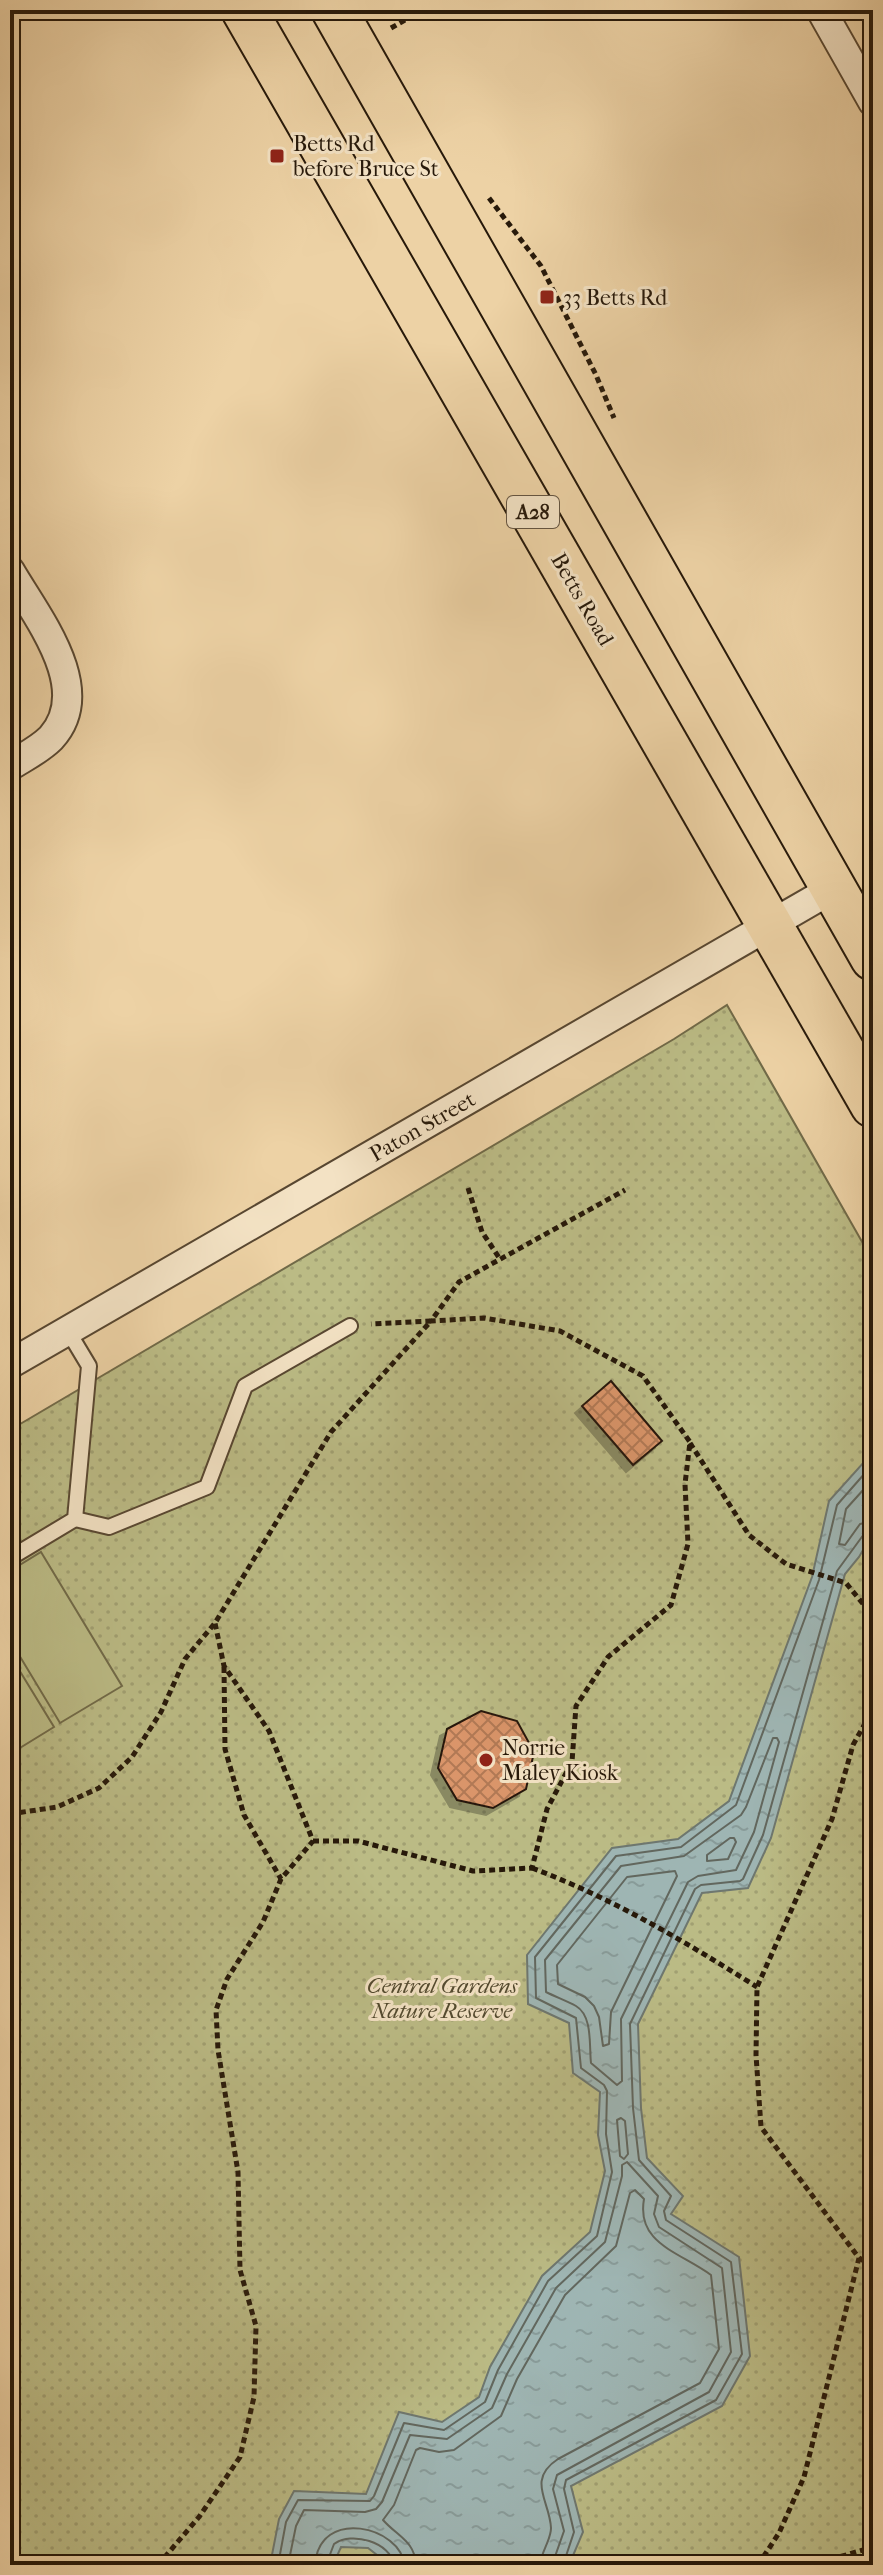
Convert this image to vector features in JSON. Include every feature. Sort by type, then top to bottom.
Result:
[{"type":"highway","name":"Betts Road","points":[[244,10],[873,1105]]},
{"type":"highway","points":[[334,10],[873,958]]},
{"type":"street","points":[[821,10],[873,102]]},
{"type":"street","points":[[10,571],[57,652],[68,686],[61,722],[53,735],[42,746],[10,766]]},
{"type":"street","name":"Paton Street","points":[[10,1364],[834,888]]},
{"type":"lane","points":[[10,1558],[75,1519],[109,1527],[207,1487],[245,1386],[350,1326]]},
{"type":"lane","points":[[68,1331],[89,1366],[75,1519]]},
{"type":"path","points":[[391,28],[423,10]]},
{"type":"path","points":[[468,1188],[482,1232],[500,1259]]},
{"type":"path","points":[[10,1814],[57,1807],[99,1788],[132,1757],[161,1712],[185,1659],[215,1623],[331,1432],[431,1321],[459,1282],[625,1190]]},
{"type":"path","points":[[350,1326],[484,1318],[560,1331],[643,1376],[690,1442],[749,1535],[786,1564],[846,1583],[873,1622]]},
{"type":"path","points":[[532,1868],[547,1809],[572,1762],[576,1706],[608,1657],[671,1605],[688,1544],[685,1484],[690,1442]]},
{"type":"path","points":[[215,1623],[224,1666],[225,1749],[244,1815],[281,1879]]},
{"type":"path","points":[[224,1666],[269,1731],[313,1841]]},
{"type":"path","points":[[873,1709],[853,1745],[832,1819],[757,1987],[756,2055],[761,2127],[859,2258],[873,2266]]},
{"type":"path","points":[[158,2565],[199,2517],[240,2457],[254,2397],[256,2326],[240,2270],[238,2172],[218,2050],[216,2010],[227,1979],[263,1922],[281,1879],[313,1841],[358,1841],[473,1871],[532,1868],[581,1886],[680,1938],[757,1987]]},
{"type":"path","points":[[758,2565],[779,2533],[804,2477],[859,2258]]},
{"type":"path","points":[[812,2565],[873,2547]]},
{"type":"path","points":[[10,2561],[18,2565]]},
{"type":"green space","name":"Central Gardens Nature Reserve","points":[[727,1005],[873,1261],[873,2565],[10,2565],[10,1430]]},
{"type":"green space","points":[[41,1552],[122,1686],[60,1723],[10,1640],[10,1571]]},
{"type":"green space","points":[[10,1655],[54,1727],[10,1754]]},
{"type":"water","points":[[873,1452],[873,1533],[845,1574],[771,1838],[748,1888],[702,1893],[638,2024],[641,2108],[647,2158],[683,2196],[671,2214],[739,2257],[750,2356],[722,2406],[571,2486],[583,2532],[569,2565],[390,2565],[368,2548],[341,2547],[333,2565],[270,2565],[279,2519],[294,2491],[366,2494],[399,2412],[442,2422],[479,2397],[490,2367],[542,2276],[590,2232],[605,2171],[598,2135],[600,2092],[573,2073],[569,2023],[528,2004],[527,1955],[612,1848],[678,1839],[729,1801],[812,1577],[829,1501]]},
{"type":"building","points":[[611,1381],[662,1441],[633,1465],[582,1406]]},
{"type":"building","name":"Norrie Maley Kiosk","points":[[481,1711],[517,1721],[534,1752],[526,1789],[493,1808],[457,1800],[438,1768],[447,1729]]},
{"type":"place","name":"Betts Rd before Bruce St","points":[[277,156]]},
{"type":"place","name":"33 Betts Rd","points":[[547,297]]},
{"type":"place","name":"Norrie Maley Kiosk","points":[[486,1760]]}]
